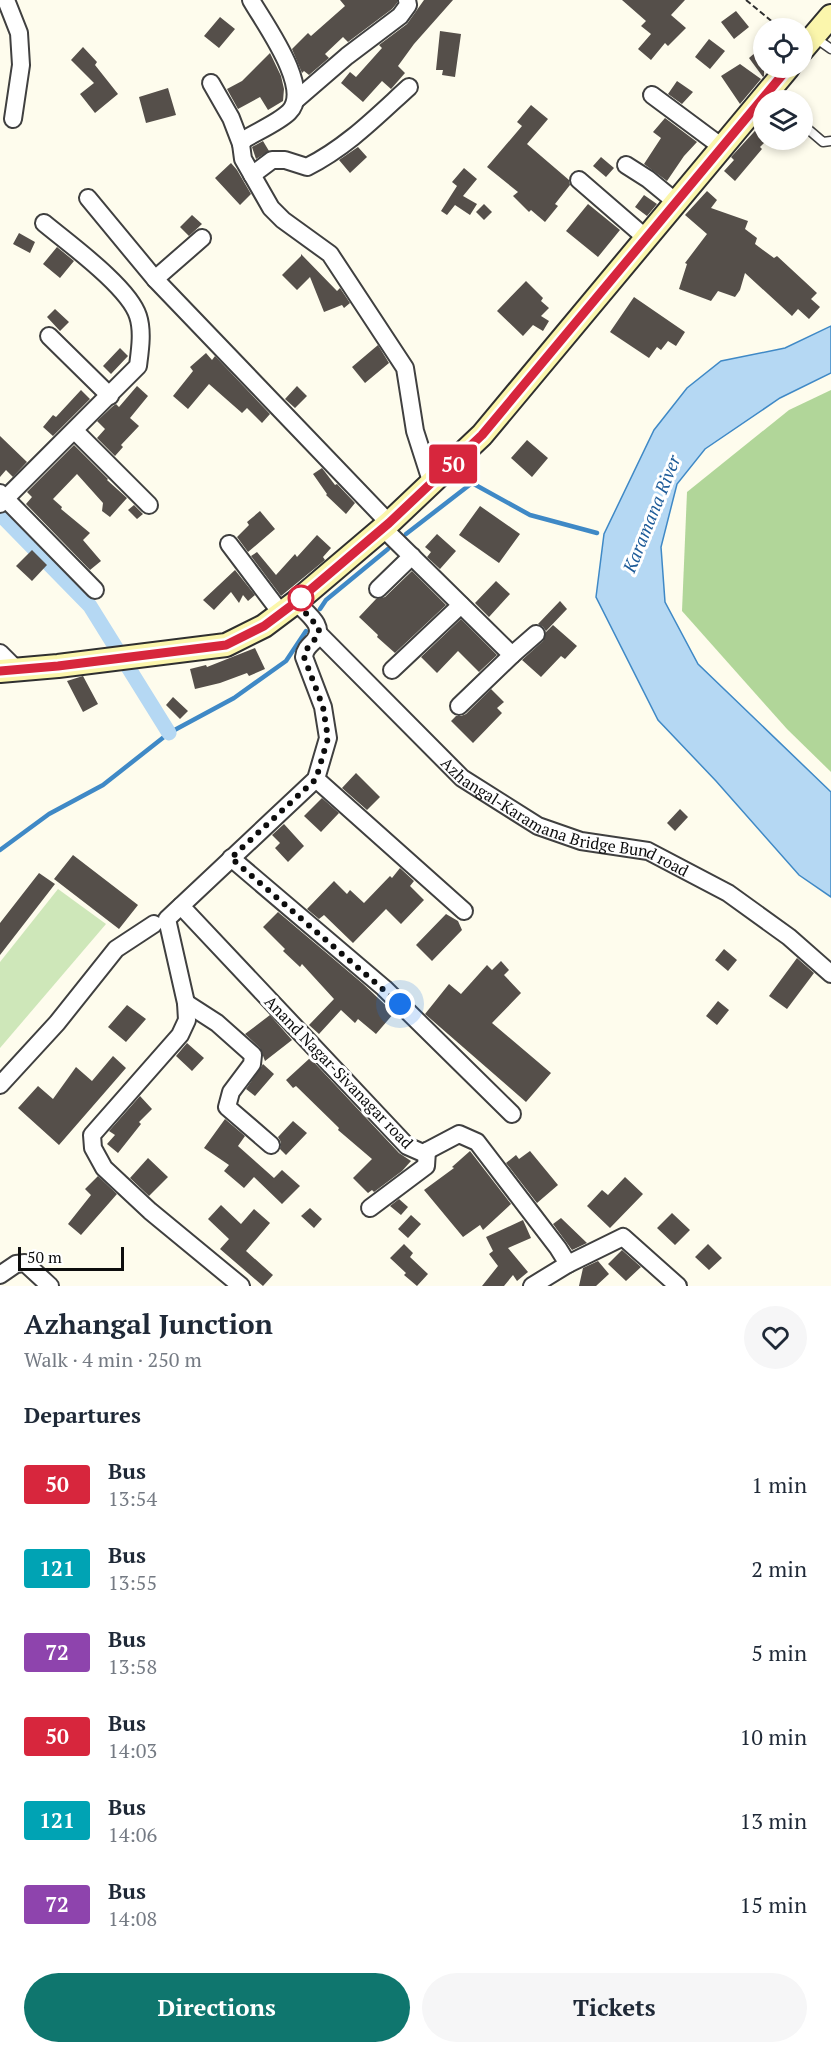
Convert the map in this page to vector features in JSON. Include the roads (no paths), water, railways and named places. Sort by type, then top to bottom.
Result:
[{"type":"main road","points":[[816,45],[831,16]]},
{"type":"main road","points":[[8,670],[226,645],[264,626],[289,608],[386,526],[482,435],[722,147],[753,115]]},
{"type":"street","points":[[6,0],[19,33],[21,65],[14,119]]},
{"type":"street","points":[[251,0],[295,81],[296,100]]},
{"type":"street","points":[[241,144],[245,139],[289,112],[296,100],[347,56],[400,16],[408,5],[407,0]]},
{"type":"street","points":[[211,83],[231,118],[241,144],[243,159],[271,208],[283,220],[330,254],[405,368],[415,431],[432,484]]},
{"type":"street","points":[[252,175],[272,160],[285,160],[307,167],[315,163],[355,137],[409,87]]},
{"type":"street","points":[[652,95],[722,147]]},
{"type":"street","points":[[626,165],[648,179],[676,202]]},
{"type":"street","points":[[579,180],[646,238]]},
{"type":"street","points":[[88,198],[155,279],[412,556],[512,655]]},
{"type":"street","points":[[44,223],[126,293],[138,316],[141,345],[138,366],[75,431],[2,498],[95,590]]},
{"type":"street","points":[[155,279],[202,238]]},
{"type":"street","points":[[49,336],[110,396]]},
{"type":"street","points":[[75,431],[149,505]]},
{"type":"street","name":"Azhangal-Karamana Bridge Bund road","points":[[229,544],[289,608],[318,626],[319,634],[462,778],[538,826],[581,841],[648,851],[728,893],[789,937],[831,974]]},
{"type":"street","points":[[378,589],[412,556]]},
{"type":"street","points":[[392,670],[461,605]]},
{"type":"street","points":[[241,1286],[150,1211],[104,1168],[93,1148],[92,1135],[180,1035],[187,1020],[186,1003],[167,919],[316,779],[328,738],[323,707],[304,657],[305,652],[319,634]]},
{"type":"street","points":[[459,706],[536,634]]},
{"type":"street","points":[[0,653],[8,670]]},
{"type":"street","points":[[316,779],[464,911]]},
{"type":"street","points":[[231,858],[384,988],[512,1114]]},
{"type":"street","name":"Anand Nagar-Sivanagar road","points":[[180,906],[407,1146],[423,1153],[428,1152],[459,1134],[477,1142],[568,1264]]},
{"type":"street","points":[[0,1085],[57,1023],[116,949],[154,924]]},
{"type":"street","points":[[186,1003],[217,1023],[252,1055],[252,1064],[231,1092],[227,1107],[271,1145]]},
{"type":"street","points":[[369,1208],[426,1166],[428,1152]]},
{"type":"street","points":[[532,1286],[555,1280],[568,1264],[623,1238],[678,1286]]},
{"type":"street","points":[[0,1275],[16,1264],[25,1263],[50,1286]]},
{"type":"lane","points":[[813,131],[827,142],[831,150]]},
{"type":"water","name":"Karamana River","points":[[831,326],[831,373],[780,398],[705,449],[677,484],[661,547],[665,602],[698,664],[831,792],[831,897],[799,875],[716,781],[658,720],[596,597],[604,534],[654,430],[687,388],[721,361],[785,348]]},
{"type":"waterway","points":[[406,534],[472,483],[530,515],[597,533]]},
{"type":"waterway","points":[[0,514],[90,606],[169,733]]},
{"type":"waterway","points":[[320,609],[326,600],[388,549]]},
{"type":"waterway","points":[[0,850],[49,814],[103,785],[169,733],[234,698],[286,661],[306,631]]}]
